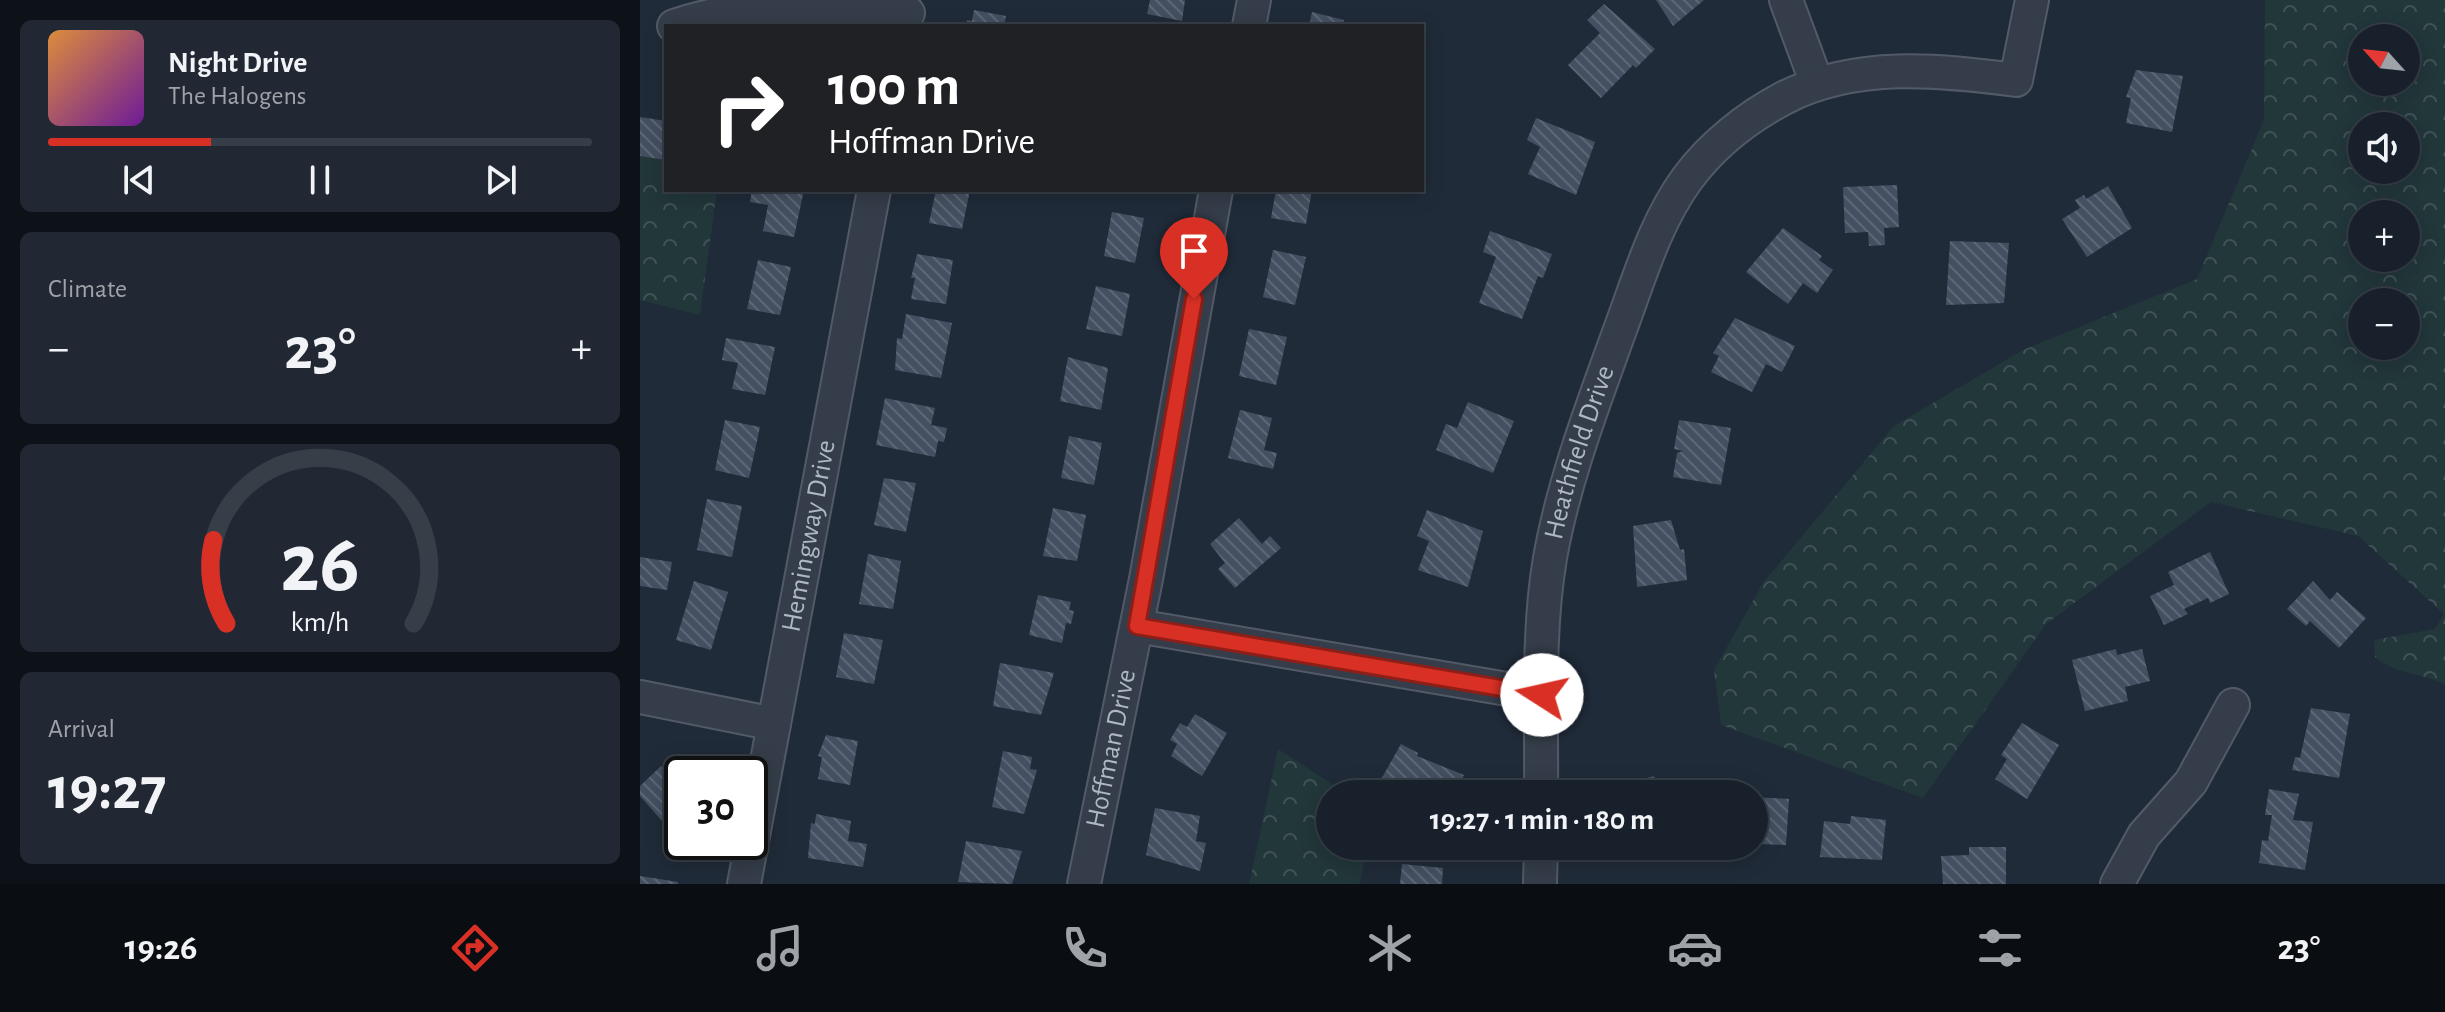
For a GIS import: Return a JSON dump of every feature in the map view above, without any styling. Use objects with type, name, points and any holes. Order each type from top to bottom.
[{"type":"street","points":[[1249,24],[1254,0]]},
{"type":"street","points":[[1786,0],[1817,84]]},
{"type":"street","name":"Heathfield Drive","points":[[1541,780],[1542,695],[1550,560],[1560,519],[1588,419],[1654,236],[1688,178],[1716,146],[1749,119],[1817,84],[1864,74],[1913,70],[2016,80],[2032,0]]},
{"type":"street","points":[[681,24],[727,6],[772,1],[908,13]]},
{"type":"street","name":"Hemingway Drive","points":[[744,884],[874,192]]},
{"type":"street","name":"Hoffman Drive","points":[[1084,884],[1137,626],[1216,192]]},
{"type":"street","points":[[1137,626],[1542,695]]},
{"type":"street","points":[[640,697],[774,724]]},
{"type":"street","points":[[2117,884],[2144,835],[2191,782],[2233,705]]},
{"type":"street","points":[[1540,884],[1541,860]]},
{"type":"green space","points":[[2265,0],[2445,0],[2445,685],[2401,671],[2375,657],[2374,640],[2435,629],[2444,614],[2358,536],[2211,502],[2046,624],[1923,798],[1721,725],[1714,670],[1763,583],[1894,426],[2023,350],[2197,279],[2264,120]]},
{"type":"green space","points":[[640,132],[664,136],[664,192],[717,192],[700,315],[640,300]]},
{"type":"green space","points":[[1278,749],[1326,780],[1316,780],[1316,860],[1364,860],[1360,884],[1249,884]]},
{"type":"building","points":[[1150,0],[1185,0],[1182,21],[1147,14]]},
{"type":"building","points":[[1656,0],[1704,0],[1673,26]]},
{"type":"building","points":[[1604,4],[1655,49],[1636,68],[1633,65],[1601,98],[1568,65],[1600,33],[1587,20]]},
{"type":"building","points":[[974,10],[1006,16],[1004,24],[966,24],[967,20],[972,21]]},
{"type":"building","points":[[1312,12],[1344,20],[1343,24],[1309,24]]},
{"type":"building","points":[[2136,70],[2183,76],[2172,132],[2126,123],[2131,98],[2126,97]]},
{"type":"building","points":[[640,117],[664,121],[664,160],[640,156]]},
{"type":"building","points":[[1536,118],[1595,142],[1576,195],[1528,174],[1540,147],[1527,140]]},
{"type":"building","points":[[1897,185],[1899,227],[1884,228],[1885,245],[1869,246],[1868,232],[1845,233],[1843,187]]},
{"type":"building","points":[[2108,186],[2132,228],[2087,257],[2062,219],[2080,208],[2075,200],[2084,195],[2086,199]]},
{"type":"building","points":[[752,192],[804,192],[794,237],[763,231],[768,205],[750,202]]},
{"type":"building","points":[[936,192],[970,192],[962,229],[929,223]]},
{"type":"building","points":[[1276,192],[1312,192],[1306,224],[1271,218]]},
{"type":"building","points":[[1112,212],[1144,218],[1135,263],[1104,256]]},
{"type":"building","points":[[1783,228],[1822,256],[1819,260],[1833,270],[1817,293],[1803,283],[1788,304],[1746,272]]},
{"type":"building","points":[[1490,231],[1552,254],[1543,278],[1538,276],[1522,319],[1479,303],[1496,257],[1483,252]]},
{"type":"building","points":[[1950,241],[2009,243],[2004,303],[1946,305]]},
{"type":"building","points":[[1273,250],[1306,257],[1295,305],[1263,297]]},
{"type":"building","points":[[917,254],[953,260],[946,304],[911,299],[915,278],[911,278]]},
{"type":"building","points":[[758,260],[791,267],[780,315],[747,309]]},
{"type":"building","points":[[1096,286],[1130,294],[1122,336],[1086,329]]},
{"type":"building","points":[[906,314],[952,323],[941,378],[895,370],[897,338],[902,339]]},
{"type":"building","points":[[1735,318],[1795,346],[1782,372],[1766,364],[1752,392],[1711,372],[1719,356],[1713,353]]},
{"type":"building","points":[[1249,329],[1287,337],[1276,385],[1239,376]]},
{"type":"building","points":[[726,338],[775,347],[765,395],[732,389],[738,363],[722,360]]},
{"type":"building","points":[[1068,357],[1108,368],[1101,410],[1060,401]]},
{"type":"building","points":[[885,398],[935,408],[931,425],[947,428],[944,442],[938,441],[935,457],[876,445]]},
{"type":"building","points":[[1468,402],[1514,421],[1493,473],[1436,450],[1446,424],[1457,428]]},
{"type":"building","points":[[1240,410],[1272,418],[1264,450],[1277,453],[1273,469],[1228,458]]},
{"type":"building","points":[[725,420],[760,427],[749,478],[715,470]]},
{"type":"building","points":[[1679,420],[1731,428],[1721,485],[1673,477],[1677,453],[1683,451],[1674,449]]},
{"type":"building","points":[[1069,436],[1102,443],[1094,485],[1061,478]]},
{"type":"building","points":[[884,478],[916,483],[906,532],[874,525]]},
{"type":"building","points":[[707,499],[742,506],[732,557],[697,550]]},
{"type":"building","points":[[1053,508],[1086,515],[1077,561],[1043,556]]},
{"type":"building","points":[[1427,510],[1483,531],[1468,587],[1418,570],[1429,541],[1417,536]]},
{"type":"building","points":[[1239,518],[1262,544],[1270,536],[1281,548],[1235,588],[1218,569],[1225,563],[1210,544]]},
{"type":"building","points":[[1671,520],[1680,550],[1684,549],[1687,580],[1637,587],[1633,526]]},
{"type":"building","points":[[2210,552],[2229,594],[2210,603],[2208,598],[2184,609],[2188,614],[2164,625],[2150,596],[2174,585],[2168,572]]},
{"type":"building","points":[[868,554],[901,561],[893,609],[859,604]]},
{"type":"building","points":[[640,557],[672,562],[667,590],[640,586]]},
{"type":"building","points":[[694,581],[728,592],[711,650],[676,640]]},
{"type":"building","points":[[2313,581],[2330,600],[2337,592],[2366,618],[2339,648],[2310,621],[2306,626],[2287,609]]},
{"type":"building","points":[[1038,595],[1071,602],[1069,610],[1074,611],[1071,624],[1066,623],[1062,643],[1029,635]]},
{"type":"building","points":[[844,633],[883,640],[874,684],[836,677]]},
{"type":"building","points":[[2116,649],[2117,655],[2142,649],[2150,681],[2125,687],[2128,701],[2085,711],[2072,660]]},
{"type":"building","points":[[1000,663],[1054,673],[1041,715],[993,706]]},
{"type":"building","points":[[2311,708],[2350,714],[2339,778],[2292,770],[2295,757],[2300,758]]},
{"type":"building","points":[[1195,714],[1227,733],[1202,776],[1171,756],[1177,744],[1170,740],[1180,723],[1187,727]]},
{"type":"building","points":[[2022,723],[2059,745],[2027,799],[1995,779],[2007,759],[2001,755]]},
{"type":"building","points":[[826,735],[858,741],[850,785],[818,779],[822,757],[818,756]]},
{"type":"building","points":[[1401,744],[1418,753],[1417,756],[1464,775],[1462,780],[1381,780]]},
{"type":"building","points":[[1003,751],[1032,757],[1030,769],[1037,770],[1024,814],[992,807]]},
{"type":"building","points":[[661,766],[664,770],[663,822],[640,796],[640,786]]},
{"type":"building","points":[[2269,789],[2299,794],[2293,820],[2313,822],[2305,870],[2259,863],[2262,840],[2268,841],[2272,815],[2265,815]]},
{"type":"building","points":[[1768,798],[1789,799],[1786,845],[1768,844]]},
{"type":"building","points":[[1155,808],[1200,816],[1196,841],[1206,843],[1200,871],[1146,855]]},
{"type":"building","points":[[816,814],[851,821],[848,841],[867,844],[863,867],[808,858],[811,823],[815,824]]},
{"type":"building","points":[[1851,816],[1886,820],[1882,860],[1820,857],[1824,821],[1850,824]]},
{"type":"building","points":[[966,841],[1022,851],[1012,884],[958,882]]},
{"type":"building","points":[[1969,847],[2006,847],[2006,884],[1943,884],[1941,856],[1969,855]]},
{"type":"building","points":[[1402,864],[1443,868],[1442,884],[1400,884]]},
{"type":"building","points":[[640,876],[678,882],[678,884],[640,884]]},
{"type":"route","points":[[1194,299],[1137,626],[1542,695]]}]
